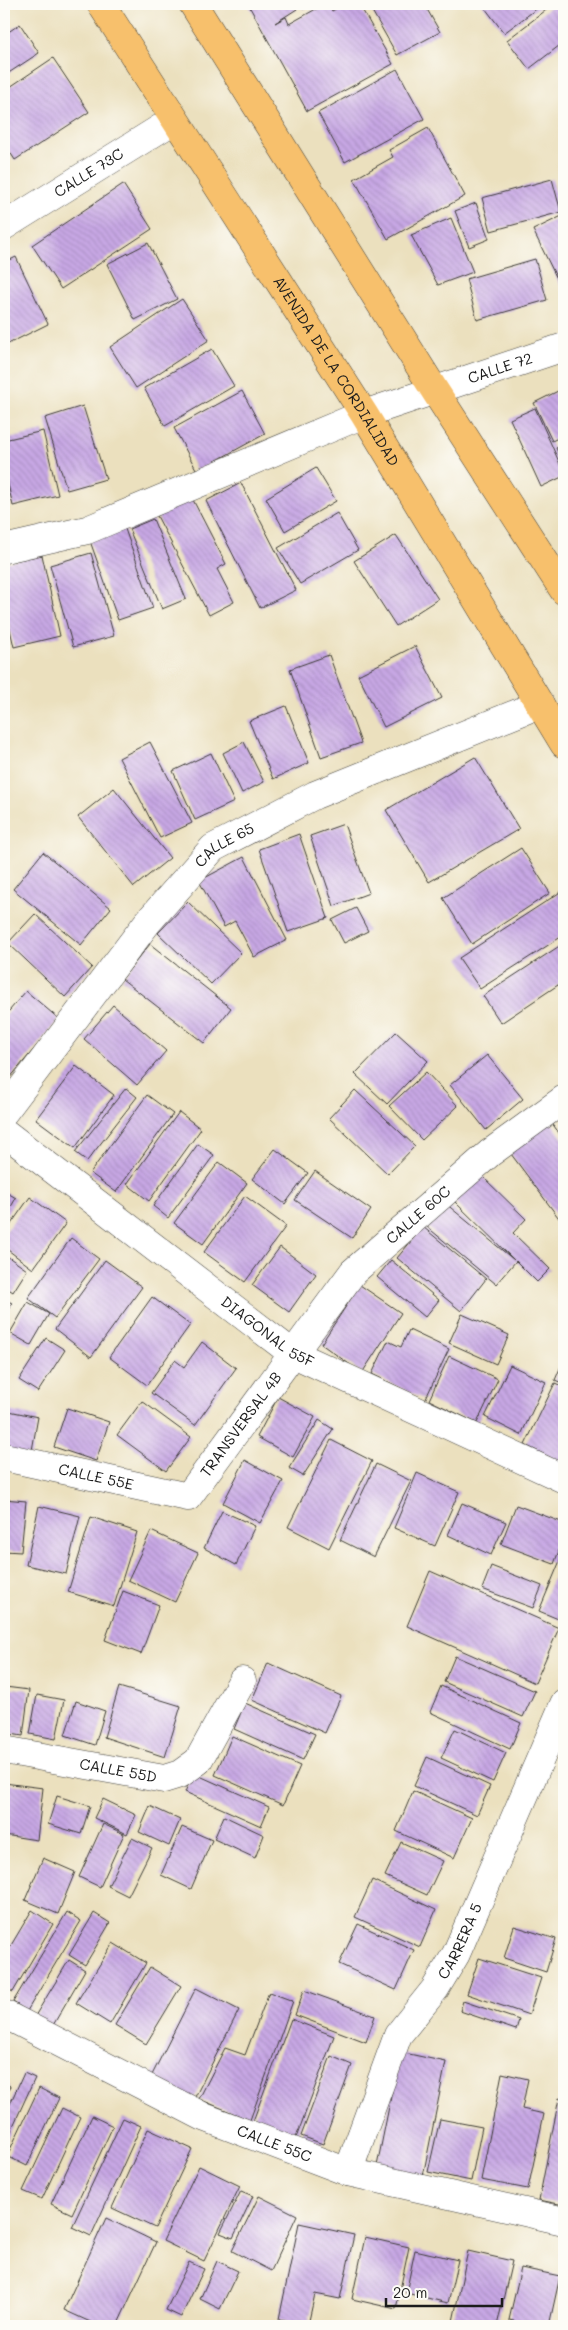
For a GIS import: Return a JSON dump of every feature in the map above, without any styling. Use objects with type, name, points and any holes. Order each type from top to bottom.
[{"type":"main road","name":"AVENIDA DE LA CORDIALIDAD","points":[[101,4],[364,414],[564,744]]},
{"type":"main road","points":[[193,4],[435,391],[564,591]]},
{"type":"street","name":"CALLE 73C","points":[[4,226],[174,120]]},
{"type":"street","name":"CALLE 72","points":[[4,549],[87,530],[364,414],[564,347]]},
{"type":"street","name":"CALLE 65","points":[[4,1112],[147,924],[213,848],[315,795],[540,704]]},
{"type":"street","name":"CALLE 60C","points":[[292,1353],[354,1272],[490,1153],[564,1099]]},
{"type":"street","name":"DIAGONAL 55F","points":[[4,1132],[292,1353],[564,1479]]},
{"type":"street","name":"TRANSVERSAL 4B","points":[[188,1497],[292,1353]]},
{"type":"street","name":"CALLE 55E","points":[[4,1458],[188,1497]]},
{"type":"street","name":"CALLE 55D","points":[[4,1750],[164,1780],[180,1774],[198,1761],[242,1681]]},
{"type":"street","name":"CARRERA 5","points":[[348,2172],[398,2035],[435,1989],[456,1954],[564,1704]]},
{"type":"street","name":"CALLE 55C","points":[[4,2014],[204,2117],[348,2172],[564,2221]]},
{"type":"building","points":[[248,4],[294,4],[297,9],[275,23],[286,17],[289,24],[325,4],[328,4],[332,11],[344,4],[359,4],[393,64],[307,111]]},
{"type":"building","points":[[300,4],[312,4],[303,9]]},
{"type":"building","points":[[368,4],[424,4],[440,32],[397,55]]},
{"type":"building","points":[[482,4],[543,4],[504,33]]},
{"type":"building","points":[[554,4],[564,4],[564,42],[529,69],[507,40]]},
{"type":"building","points":[[20,24],[39,53],[4,76],[4,35]]},
{"type":"building","points":[[53,58],[89,112],[15,160],[4,143],[4,91]]},
{"type":"building","points":[[397,69],[424,119],[345,162],[318,113]]},
{"type":"building","points":[[428,128],[465,196],[388,239],[354,179],[393,157],[389,150]]},
{"type":"building","points":[[552,179],[561,212],[491,231],[482,198]]},
{"type":"building","points":[[123,184],[152,229],[61,289],[32,245]]},
{"type":"building","points":[[476,203],[489,239],[469,247],[455,211]]},
{"type":"building","points":[[564,215],[564,293],[533,230]]},
{"type":"building","points":[[451,218],[473,272],[438,285],[411,235]]},
{"type":"building","points":[[148,243],[177,299],[135,320],[107,264]]},
{"type":"building","points":[[16,257],[48,324],[6,345],[4,341],[4,263]]},
{"type":"building","points":[[535,259],[547,300],[477,320],[466,279]]},
{"type":"building","points":[[182,299],[209,340],[136,388],[110,347]]},
{"type":"building","points":[[212,349],[234,386],[165,426],[144,388]]},
{"type":"building","points":[[564,388],[564,435],[552,441],[534,403]]},
{"type":"building","points":[[242,391],[265,434],[197,471],[174,428]]},
{"type":"building","points":[[83,406],[106,479],[67,490],[45,418]]},
{"type":"building","points":[[535,408],[564,473],[564,476],[541,487],[510,419]]},
{"type":"building","points":[[43,431],[58,495],[13,506],[4,467],[4,440]]},
{"type":"building","points":[[564,444],[564,466],[556,448]]},
{"type":"building","points":[[316,468],[336,501],[285,531],[266,498]]},
{"type":"building","points":[[241,483],[296,590],[260,608],[206,501]]},
{"type":"building","points":[[4,490],[8,506],[4,507]]},
{"type":"building","points":[[192,498],[226,564],[217,569],[234,602],[209,615],[157,516]]},
{"type":"building","points":[[337,513],[358,550],[300,584],[278,548]]},
{"type":"building","points":[[153,519],[186,599],[162,609],[129,529]]},
{"type":"building","points":[[125,529],[153,608],[118,620],[90,541]]},
{"type":"building","points":[[396,535],[438,599],[396,626],[354,561]]},
{"type":"building","points":[[91,553],[114,636],[73,647],[50,565]]},
{"type":"building","points":[[42,555],[60,636],[14,647],[4,603],[4,563]]},
{"type":"building","points":[[4,631],[8,645],[4,646]]},
{"type":"building","points":[[415,646],[442,698],[384,727],[358,675]]},
{"type":"building","points":[[329,655],[361,743],[321,757],[290,669]]},
{"type":"building","points":[[286,706],[309,763],[273,779],[249,721]]},
{"type":"building","points":[[150,742],[192,823],[160,838],[119,758]]},
{"type":"building","points":[[244,742],[264,782],[242,793],[223,753]]},
{"type":"building","points":[[211,753],[234,802],[195,820],[173,771]]},
{"type":"building","points":[[475,757],[519,829],[429,882],[386,810]]},
{"type":"building","points":[[114,788],[170,858],[134,887],[78,817]]},
{"type":"building","points":[[344,824],[369,893],[334,906],[310,836]]},
{"type":"building","points":[[299,834],[328,918],[288,932],[259,849]]},
{"type":"building","points":[[521,848],[550,893],[472,944],[443,898]]},
{"type":"building","points":[[43,852],[111,908],[81,945],[13,889]]},
{"type":"building","points":[[244,857],[287,940],[254,957],[235,921],[224,927],[199,881]]},
{"type":"building","points":[[562,891],[564,894],[564,935],[480,989],[459,958]]},
{"type":"building","points":[[188,902],[241,953],[211,984],[158,933]]},
{"type":"building","points":[[356,908],[368,931],[344,943],[332,920]]},
{"type":"building","points":[[35,914],[92,967],[65,997],[8,943]]},
{"type":"building","points":[[564,943],[564,981],[501,1023],[483,996]]},
{"type":"building","points":[[150,944],[231,1008],[204,1043],[122,979]]},
{"type":"building","points":[[26,991],[59,1019],[4,1085],[4,1017]]},
{"type":"building","points":[[113,1005],[166,1051],[137,1085],[84,1039]]},
{"type":"building","points":[[396,1032],[428,1061],[387,1104],[355,1074]]},
{"type":"building","points":[[487,1055],[523,1099],[486,1130],[450,1085]]},
{"type":"building","points":[[76,1066],[114,1095],[75,1148],[36,1119]]},
{"type":"building","points":[[426,1072],[458,1106],[422,1140],[389,1106]]},
{"type":"building","points":[[126,1088],[137,1097],[87,1161],[75,1152]]},
{"type":"building","points":[[355,1090],[415,1146],[388,1174],[329,1118]]},
{"type":"building","points":[[147,1095],[173,1114],[116,1192],[90,1173]]},
{"type":"building","points":[[179,1112],[201,1129],[149,1201],[127,1184]]},
{"type":"building","points":[[549,1119],[564,1140],[564,1225],[508,1150]]},
{"type":"building","points":[[198,1144],[214,1155],[168,1218],[153,1206]]},
{"type":"building","points":[[275,1149],[308,1173],[285,1204],[252,1179]]},
{"type":"building","points":[[219,1162],[247,1183],[203,1244],[174,1223]]},
{"type":"building","points":[[315,1171],[371,1210],[352,1238],[295,1200]]},
{"type":"building","points":[[480,1174],[526,1219],[513,1233],[550,1269],[537,1282],[516,1261],[496,1284],[426,1226],[445,1203],[514,1260],[454,1201]]},
{"type":"building","points":[[4,1191],[16,1198],[4,1219]]},
{"type":"building","points":[[245,1196],[286,1226],[245,1282],[204,1252]]},
{"type":"building","points":[[30,1197],[66,1223],[33,1269],[4,1247],[4,1234]]},
{"type":"building","points":[[423,1227],[486,1279],[461,1311],[397,1258]]},
{"type":"building","points":[[71,1238],[99,1259],[55,1318],[28,1298]]},
{"type":"building","points":[[280,1247],[316,1274],[289,1312],[252,1285]]},
{"type":"building","points":[[4,1254],[27,1270],[13,1292],[4,1286]]},
{"type":"building","points":[[105,1260],[142,1287],[91,1357],[55,1329]]},
{"type":"building","points":[[391,1260],[439,1300],[425,1317],[377,1277]]},
{"type":"building","points":[[360,1285],[401,1313],[362,1373],[321,1344]]},
{"type":"building","points":[[152,1297],[190,1325],[147,1385],[109,1357]]},
{"type":"building","points":[[4,1299],[12,1303],[4,1317]]},
{"type":"building","points":[[28,1302],[49,1314],[31,1345],[10,1333]]},
{"type":"building","points":[[462,1314],[509,1335],[496,1364],[449,1343]]},
{"type":"building","points":[[409,1330],[449,1349],[425,1400],[372,1374],[388,1341],[401,1347]]},
{"type":"building","points":[[46,1338],[65,1350],[38,1392],[19,1380]]},
{"type":"building","points":[[202,1342],[236,1368],[195,1425],[151,1393],[175,1360],[184,1367]]},
{"type":"building","points":[[449,1356],[498,1379],[477,1423],[429,1400]]},
{"type":"building","points":[[564,1359],[564,1384],[555,1380]]},
{"type":"building","points":[[510,1365],[546,1382],[521,1435],[485,1417]]},
{"type":"building","points":[[555,1383],[564,1387],[564,1464],[525,1445]]},
{"type":"building","points":[[278,1397],[315,1417],[293,1457],[257,1437]]},
{"type":"building","points":[[142,1401],[191,1437],[166,1471],[117,1435]]},
{"type":"building","points":[[67,1408],[109,1422],[96,1461],[54,1447]]},
{"type":"building","points":[[4,1410],[38,1417],[31,1456],[4,1451]]},
{"type":"building","points":[[319,1420],[333,1429],[303,1476],[289,1468]]},
{"type":"building","points":[[331,1440],[372,1461],[329,1548],[288,1527]]},
{"type":"building","points":[[245,1460],[283,1481],[260,1523],[223,1503]]},
{"type":"building","points":[[376,1464],[411,1481],[374,1557],[340,1540]]},
{"type":"building","points":[[417,1473],[459,1492],[435,1546],[394,1528]]},
{"type":"building","points":[[4,1499],[26,1501],[21,1552],[4,1551]]},
{"type":"building","points":[[462,1503],[506,1522],[491,1555],[448,1535]]},
{"type":"building","points":[[516,1505],[564,1523],[564,1537],[554,1564],[501,1544]]},
{"type":"building","points":[[39,1506],[80,1516],[66,1574],[26,1565]]},
{"type":"building","points":[[222,1511],[255,1526],[236,1565],[204,1548]]},
{"type":"building","points":[[91,1517],[137,1532],[114,1606],[68,1592]]},
{"type":"building","points":[[151,1531],[198,1553],[175,1602],[128,1580]]},
{"type":"building","points":[[564,1551],[564,1617],[563,1621],[539,1611]]},
{"type":"building","points":[[491,1566],[542,1586],[533,1608],[482,1589]]},
{"type":"building","points":[[430,1571],[559,1628],[535,1683],[407,1626]]},
{"type":"building","points":[[123,1591],[159,1605],[141,1654],[105,1640]]},
{"type":"building","points":[[455,1656],[535,1691],[523,1717],[444,1682]]},
{"type":"building","points":[[268,1663],[341,1696],[325,1733],[252,1700]]},
{"type":"building","points":[[441,1686],[521,1723],[510,1749],[430,1712]]},
{"type":"building","points":[[5,1687],[29,1690],[23,1736],[4,1733]]},
{"type":"building","points":[[119,1687],[181,1706],[165,1757],[104,1737]]},
{"type":"building","points":[[37,1695],[64,1700],[56,1739],[30,1734]]},
{"type":"building","points":[[76,1701],[105,1711],[95,1745],[65,1735]]},
{"type":"building","points":[[245,1703],[315,1734],[303,1760],[234,1729]]},
{"type":"building","points":[[455,1729],[506,1753],[493,1782],[441,1758]]},
{"type":"building","points":[[232,1736],[300,1766],[283,1805],[215,1775]]},
{"type":"building","points":[[427,1757],[490,1786],[477,1815],[414,1786]]},
{"type":"building","points":[[193,1773],[269,1807],[261,1826],[185,1792]]},
{"type":"building","points":[[4,1783],[43,1788],[37,1840],[4,1835]]},
{"type":"building","points":[[413,1791],[472,1818],[454,1858],[396,1831]]},
{"type":"building","points":[[57,1796],[90,1806],[81,1834],[48,1824]]},
{"type":"building","points":[[103,1799],[136,1815],[127,1834],[94,1818]]},
{"type":"building","points":[[150,1806],[180,1820],[169,1846],[139,1832]]},
{"type":"building","points":[[224,1816],[264,1835],[255,1858],[214,1839]]},
{"type":"building","points":[[103,1824],[124,1834],[100,1887],[79,1877]]},
{"type":"building","points":[[182,1827],[212,1840],[191,1889],[161,1875]]},
{"type":"building","points":[[132,1838],[152,1848],[128,1896],[108,1886]]},
{"type":"building","points":[[401,1842],[443,1861],[427,1895],[385,1876]]},
{"type":"building","points":[[43,1858],[75,1872],[58,1914],[25,1900]]},
{"type":"building","points":[[372,1880],[436,1910],[420,1947],[355,1917]]},
{"type":"building","points":[[32,1910],[53,1924],[13,1992],[4,1987],[4,1957]]},
{"type":"building","points":[[67,1912],[81,1921],[27,2011],[13,2002]]},
{"type":"building","points":[[94,1913],[110,1923],[85,1965],[69,1955]]},
{"type":"building","points":[[358,1924],[414,1950],[396,1990],[339,1964]]},
{"type":"building","points":[[514,1926],[556,1939],[546,1972],[504,1958]]},
{"type":"building","points":[[113,1943],[146,1963],[110,2024],[76,2003]]},
{"type":"building","points":[[479,1958],[541,1978],[529,2015],[467,1994]]},
{"type":"building","points":[[69,1960],[85,1970],[52,2027],[35,2016]]},
{"type":"building","points":[[150,1967],[181,1986],[146,2044],[115,2025]]},
{"type":"building","points":[[196,1988],[239,2010],[194,2099],[151,2077]]},
{"type":"building","points":[[304,1990],[375,2016],[366,2042],[295,2015]]},
{"type":"building","points":[[269,1992],[293,2001],[250,2120],[199,2099],[225,2048],[245,2055]]},
{"type":"building","points":[[463,2001],[519,2020],[516,2030],[460,2011]]},
{"type":"building","points":[[291,2019],[334,2036],[296,2138],[253,2121]]},
{"type":"building","points":[[400,2052],[446,2062],[422,2181],[376,2171]]},
{"type":"building","points":[[331,2056],[352,2065],[323,2144],[301,2136]]},
{"type":"building","points":[[24,2073],[35,2078],[4,2146],[4,2117]]},
{"type":"building","points":[[502,2073],[528,2079],[522,2109],[544,2114],[528,2189],[481,2180]]},
{"type":"building","points":[[4,2083],[10,2086],[4,2101]]},
{"type":"building","points":[[39,2088],[59,2098],[27,2166],[7,2156]]},
{"type":"building","points":[[559,2098],[564,2100],[564,2205],[539,2200]]},
{"type":"building","points":[[62,2108],[80,2117],[42,2199],[23,2191]]},
{"type":"building","points":[[92,2116],[113,2126],[72,2214],[51,2204]]},
{"type":"building","points":[[123,2118],[141,2126],[91,2236],[72,2227]]},
{"type":"building","points":[[440,2119],[482,2127],[471,2181],[428,2172]]},
{"type":"building","points":[[148,2129],[192,2149],[155,2228],[112,2208]]},
{"type":"building","points":[[199,2166],[240,2186],[204,2261],[163,2241]]},
{"type":"building","points":[[241,2191],[253,2196],[233,2238],[220,2233]]},
{"type":"building","points":[[259,2196],[297,2215],[271,2271],[232,2251]]},
{"type":"building","points":[[106,2218],[156,2242],[117,2326],[99,2326],[64,2310]]},
{"type":"building","points":[[299,2223],[354,2235],[340,2299],[315,2294],[308,2325],[279,2319]]},
{"type":"building","points":[[365,2237],[409,2247],[396,2309],[352,2299]]},
{"type":"building","points":[[415,2250],[458,2260],[448,2303],[406,2293]]},
{"type":"building","points":[[468,2251],[512,2261],[497,2326],[452,2326]]},
{"type":"building","points":[[217,2261],[238,2271],[220,2309],[200,2299]]},
{"type":"building","points":[[189,2262],[204,2269],[181,2317],[166,2310]]},
{"type":"building","points":[[521,2268],[560,2276],[549,2326],[536,2326],[509,2320]]}]
